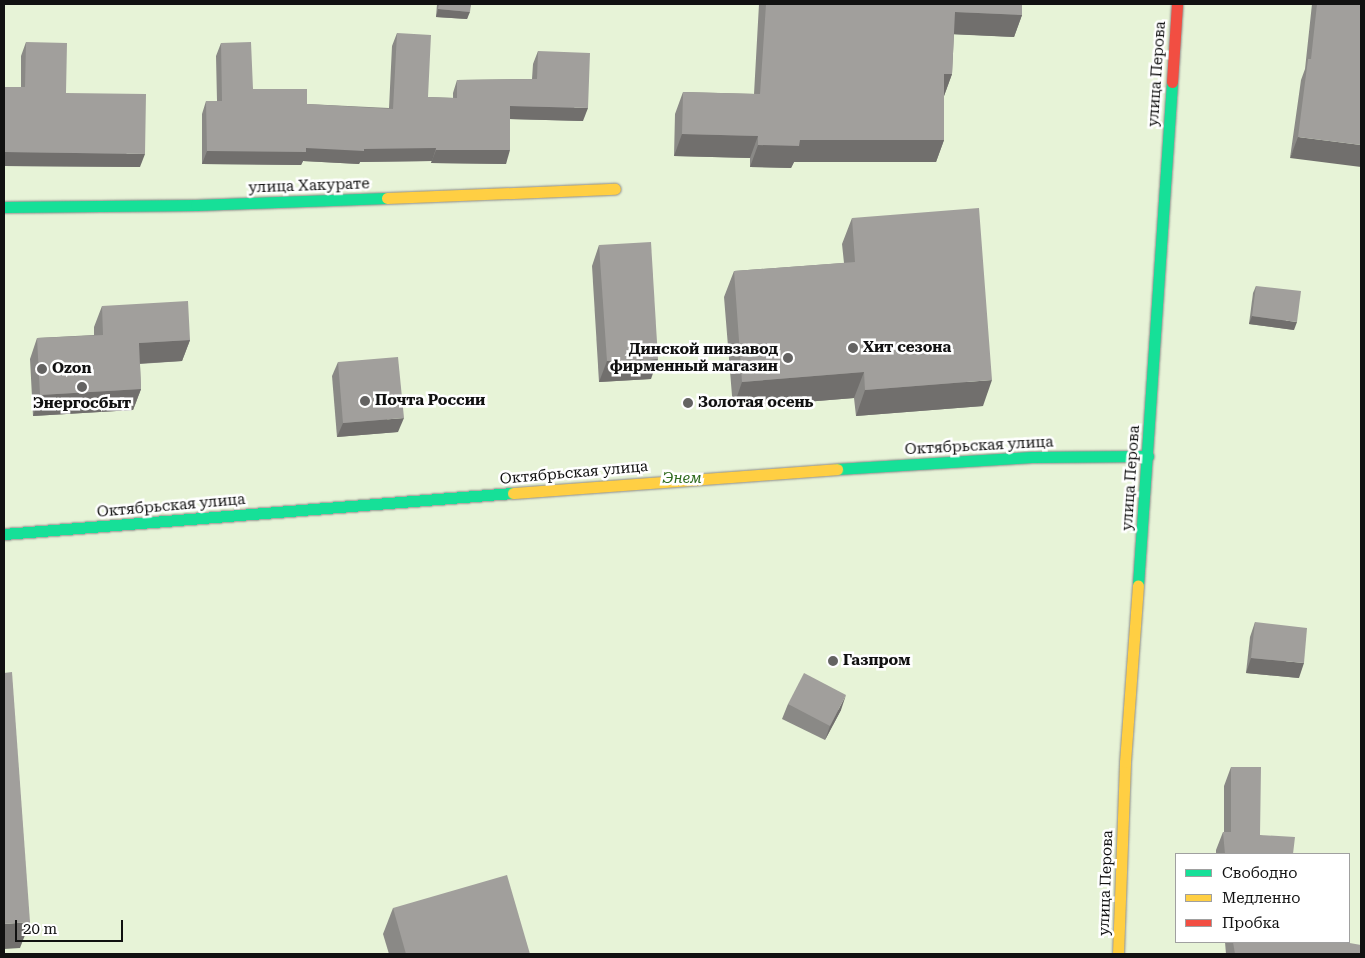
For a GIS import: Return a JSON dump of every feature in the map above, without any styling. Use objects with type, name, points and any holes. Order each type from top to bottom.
[{"type":"main road","name":"улица Перова","points":[[1118,954],[1125,762],[1148,456],[1177,4]]},
{"type":"main road","name":"улица Хакурате","points":[[4,207],[196,205],[615,189]]},
{"type":"main road","name":"Октябрьская улица","points":[[4,534],[617,485],[955,461],[1032,457],[1148,456]]},
{"type":"green space","name":"Энем","points":[[4,4],[1361,4],[1361,954],[4,954]]},
{"type":"building","points":[[439,4],[471,4],[470,12],[438,9]]},
{"type":"building","points":[[766,4],[1022,4],[1022,15],[955,12],[952,74],[944,74],[944,140],[800,140],[799,146],[758,145],[758,136],[682,134],[683,92],[760,94]]},
{"type":"building","points":[[1317,4],[1361,4],[1361,145],[1298,137],[1308,59],[1311,59]]},
{"type":"building","points":[[397,33],[431,35],[428,97],[457,98],[457,80],[537,79],[538,51],[590,53],[588,108],[510,106],[510,150],[436,150],[436,148],[364,149],[364,151],[306,148],[306,152],[207,151],[206,101],[222,101],[221,43],[251,42],[253,89],[307,89],[307,104],[393,109]]},
{"type":"building","points":[[26,42],[67,43],[66,93],[146,94],[145,154],[4,152],[4,87],[25,87]]},
{"type":"building","name":"Хит сезона","points":[[979,208],[992,380],[865,390],[864,372],[742,382],[734,271],[855,262],[852,218]]},
{"type":"building","points":[[651,242],[658,359],[607,361],[599,245]]},
{"type":"building","points":[[1256,286],[1301,291],[1297,322],[1252,316]]},
{"type":"building","name":"Энергосбыт","points":[[188,301],[190,340],[139,343],[141,389],[40,395],[37,338],[103,335],[102,306]]},
{"type":"building","points":[[398,357],[404,418],[343,423],[338,362]]},
{"type":"building","points":[[1255,622],[1307,628],[1304,663],[1251,658]]},
{"type":"building","points":[[12,672],[30,922],[4,924],[4,673]]},
{"type":"building","points":[[804,673],[846,695],[830,726],[788,704]]},
{"type":"building","points":[[1231,767],[1261,767],[1260,835],[1295,837],[1293,853],[1225,853],[1223,832],[1231,832]]},
{"type":"building","points":[[507,875],[530,954],[406,954],[393,908]]},
{"type":"building","points":[[1233,943],[1350,943],[1361,945],[1361,954],[1235,954]]},
{"type":"traffic: fast","points":[[1138,585],[1172,82]]},
{"type":"traffic: fast","points":[[4,207],[196,205],[387,198]]},
{"type":"traffic: fast","points":[[837,469],[1032,457],[1148,456]]},
{"type":"traffic: fast","points":[[4,534],[513,493]]},
{"type":"traffic: slow","points":[[387,198],[615,189]]},
{"type":"traffic: slow","points":[[513,493],[837,469]]},
{"type":"traffic: slow","points":[[1118,954],[1125,762],[1138,585]]},
{"type":"traffic: jam","points":[[1172,82],[1177,4]]},
{"type":"place","name":"Хит сезона","points":[[853,348]]},
{"type":"place","name":"Динской пивзавод фирменный магазин","points":[[788,358]]},
{"type":"place","name":"Ozon","points":[[42,369]]},
{"type":"place","name":"Энергосбыт","points":[[82,387]]},
{"type":"place","name":"Почта России","points":[[365,401]]},
{"type":"place","name":"Золотая осень","points":[[688,403]]},
{"type":"place","name":"Газпром","points":[[833,661]]}]
